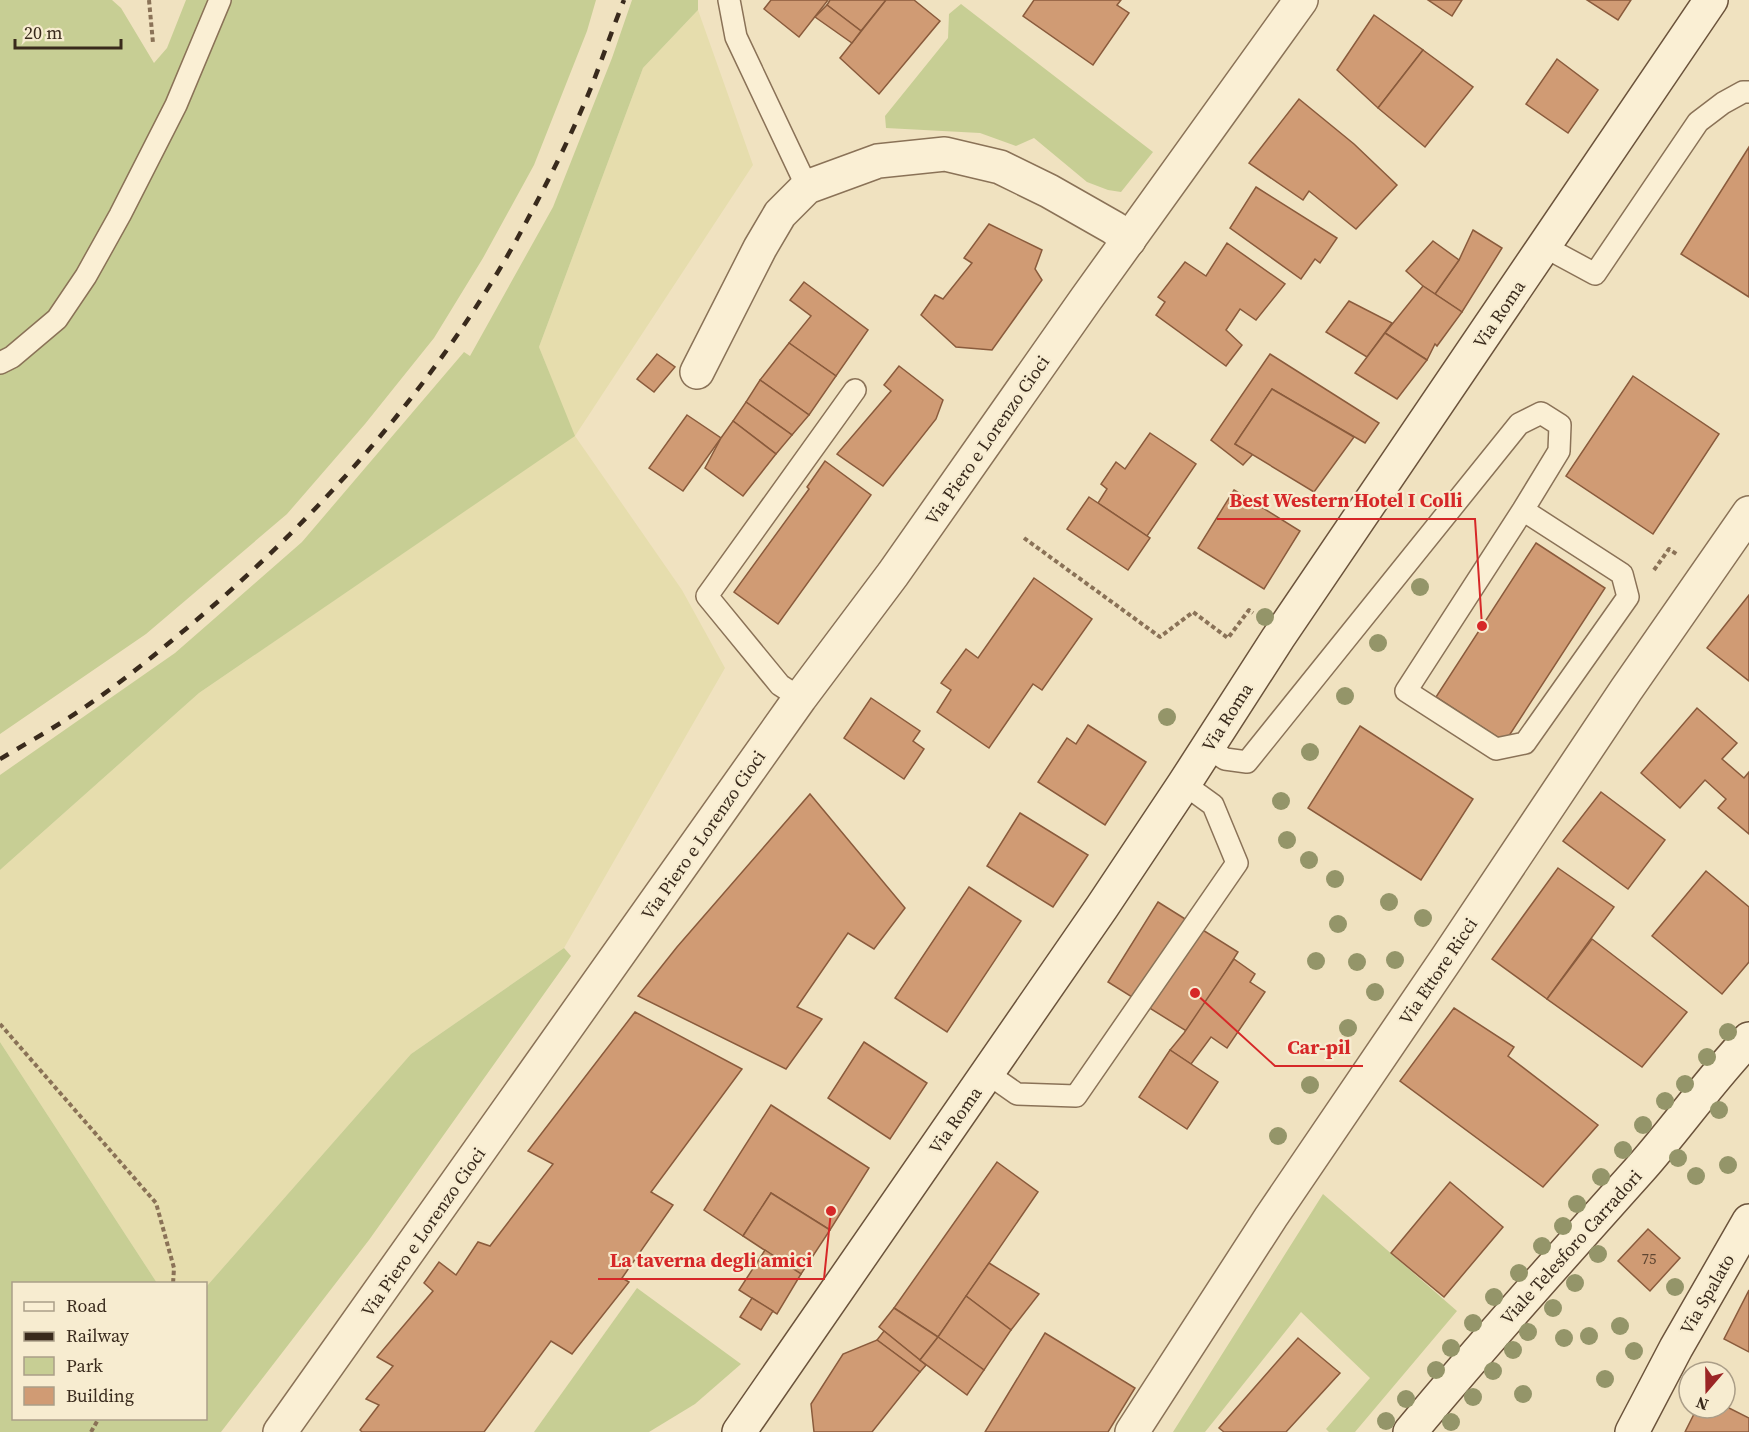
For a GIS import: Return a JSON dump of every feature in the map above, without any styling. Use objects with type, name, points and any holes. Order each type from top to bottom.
[{"type":"street","name":"Via Roma","points":[[740,1432],[1184,784],[1278,638],[1711,0]]},
{"type":"street","name":"Via Piero e Lorenzo Cioci","points":[[280,1432],[800,698],[893,574],[1295,9]]},
{"type":"street","points":[[697,372],[760,248],[780,214],[807,187],[878,161],[945,154],[1000,167],[1049,191],[1114,228],[1129,240]]},
{"type":"street","name":"Via Ettore Ricci","points":[[1132,1432],[1271,1216],[1626,690],[1749,513]]},
{"type":"street","name":"Viale Telesforo Carradori","points":[[1410,1432],[1463,1367],[1742,1050]]},
{"type":"street","name":"Via Spalato","points":[[1632,1432],[1676,1348],[1749,1221]]},
{"type":"lane","points":[[0,363],[12,357],[57,319],[86,276],[176,105],[220,0]]},
{"type":"lane","points":[[729,0],[736,38],[807,187]]},
{"type":"lane","points":[[1545,247],[1595,274],[1698,122],[1723,103],[1743,92],[1749,92]]},
{"type":"lane","points":[[800,698],[780,685],[707,596],[855,390]]},
{"type":"lane","points":[[1207,747],[1225,759],[1247,762],[1519,424],[1541,413],[1560,425],[1559,451],[1406,691],[1496,749],[1525,743],[1628,597],[1622,574],[1523,510]]},
{"type":"lane","points":[[987,1073],[1017,1094],[1076,1096],[1238,863],[1212,805],[1184,784]]},
{"type":"path","points":[[149,0],[153,43]]},
{"type":"path","points":[[1024,538],[1160,637],[1193,612],[1228,638],[1250,610],[1254,614]]},
{"type":"path","points":[[1654,570],[1669,549],[1679,554],[1674,562]]},
{"type":"path","points":[[0,1024],[156,1203],[174,1268],[173,1282]]},
{"type":"shaded area","points":[[698,10],[753,165],[575,436],[682,590],[725,668],[564,948],[411,1054],[207,1286],[207,1282],[156,1282],[0,1042],[0,870],[199,693],[574,436],[539,347],[643,68]]},
{"type":"green space","points":[[0,0],[112,0],[121,8],[154,63],[167,48],[186,0],[596,0],[587,31],[534,165],[483,258],[434,338],[365,424],[287,514],[146,634],[0,734]]},
{"type":"green space","points":[[632,0],[698,0],[698,10],[643,68],[539,347],[575,436],[199,693],[0,870],[0,775],[175,653],[302,542],[464,352],[470,356],[553,207],[612,58]]},
{"type":"green space","points":[[961,4],[1153,152],[1121,192],[1087,182],[1034,138],[1016,146],[980,133],[886,128],[885,116],[948,38],[949,14]]},
{"type":"green space","points":[[564,948],[571,956],[369,1240],[221,1432],[0,1432],[0,1042],[156,1282],[12,1282],[12,1420],[207,1420],[207,1286],[411,1054]]},
{"type":"green space","points":[[1323,1194],[1457,1311],[1355,1432],[1329,1432],[1326,1429],[1370,1378],[1301,1312],[1205,1432],[1173,1432]]},
{"type":"green space","points":[[637,1288],[741,1364],[695,1404],[649,1432],[534,1432]]},
{"type":"building","points":[[771,0],[828,0],[799,37],[764,9]]},
{"type":"building","points":[[830,0],[886,0],[861,31],[827,5]]},
{"type":"building","points":[[886,0],[914,0],[940,21],[879,94],[840,58]]},
{"type":"building","points":[[1034,0],[1121,0],[1117,5],[1129,13],[1093,65],[1023,16]]},
{"type":"building","points":[[1428,0],[1462,0],[1452,16]]},
{"type":"building","points":[[1587,0],[1631,0],[1618,20]]},
{"type":"building","points":[[827,5],[861,31],[852,43],[815,17]]},
{"type":"building","points":[[1374,15],[1423,50],[1378,108],[1337,70]]},
{"type":"building","points":[[1423,50],[1473,87],[1425,147],[1378,108]]},
{"type":"building","points":[[1557,59],[1598,90],[1568,133],[1526,104]]},
{"type":"building","points":[[1299,99],[1354,144],[1397,185],[1356,229],[1309,191],[1303,200],[1249,163]]},
{"type":"building","points":[[1749,147],[1749,297],[1681,254]]},
{"type":"building","points":[[1256,187],[1337,238],[1320,263],[1315,259],[1301,279],[1230,228]]},
{"type":"building","points":[[989,224],[1042,250],[1035,269],[1042,280],[992,350],[956,347],[921,315],[935,295],[943,299],[972,263],[964,258]]},
{"type":"building","points":[[1473,230],[1502,248],[1462,312],[1435,294],[1459,260]]},
{"type":"building","points":[[1433,241],[1459,260],[1435,294],[1406,271]]},
{"type":"building","points":[[1227,243],[1285,284],[1256,320],[1240,309],[1226,330],[1242,345],[1226,366],[1156,315],[1165,302],[1158,297],[1185,262],[1206,276]]},
{"type":"building","points":[[804,282],[868,330],[836,376],[789,343],[811,316],[790,300]]},
{"type":"building","points":[[1423,286],[1462,312],[1437,346],[1435,344],[1427,360],[1385,333]]},
{"type":"building","points":[[1349,301],[1392,323],[1367,357],[1326,332]]},
{"type":"building","points":[[1385,333],[1427,360],[1397,399],[1355,373]]},
{"type":"building","points":[[789,343],[836,376],[809,415],[760,380]]},
{"type":"building","points":[[657,354],[675,367],[654,392],[637,379]]},
{"type":"building","points":[[1270,354],[1379,423],[1365,443],[1272,389],[1235,444],[1253,454],[1243,465],[1211,440]]},
{"type":"building","points":[[899,366],[943,400],[936,419],[883,486],[837,454],[891,391],[884,385]]},
{"type":"building","points":[[1633,376],[1719,434],[1653,534],[1566,476]]},
{"type":"building","points":[[760,380],[809,415],[792,435],[746,402]]},
{"type":"building","points":[[1272,389],[1354,437],[1314,492],[1235,444]]},
{"type":"building","points":[[746,402],[792,435],[776,454],[733,421]]},
{"type":"building","points":[[687,415],[721,438],[683,491],[649,468]]},
{"type":"building","points":[[733,421],[776,454],[743,496],[705,468]]},
{"type":"building","points":[[1150,433],[1196,464],[1147,536],[1098,503],[1107,489],[1101,484],[1116,462],[1125,469]]},
{"type":"building","points":[[825,461],[871,495],[778,624],[734,592],[809,489],[807,487]]},
{"type":"building","points":[[1234,490],[1300,531],[1264,589],[1198,548]]},
{"type":"building","points":[[1089,497],[1150,538],[1128,570],[1067,529]]},
{"type":"building","points":[[1536,543],[1605,588],[1505,742],[1436,697]]},
{"type":"building","points":[[1034,578],[1092,619],[1042,690],[1033,684],[989,748],[937,712],[951,690],[941,683],[966,649],[978,658]]},
{"type":"building","points":[[1749,595],[1749,681],[1707,648]]},
{"type":"building","points":[[871,698],[920,731],[913,741],[924,749],[904,779],[844,738]]},
{"type":"building","points":[[1697,708],[1737,743],[1722,759],[1744,778],[1749,772],[1749,834],[1718,808],[1726,799],[1705,780],[1680,808],[1641,773]]},
{"type":"building","points":[[1088,725],[1146,762],[1105,825],[1038,782],[1067,738],[1076,744]]},
{"type":"building","points":[[1360,726],[1473,799],[1421,880],[1308,808]]},
{"type":"building","points":[[1601,792],[1665,840],[1628,889],[1563,841]]},
{"type":"building","points":[[810,794],[905,908],[874,949],[848,933],[797,1007],[822,1019],[786,1069],[638,996],[677,947]]},
{"type":"building","points":[[1020,813],[1088,855],[1053,907],[987,866]]},
{"type":"building","points":[[1558,868],[1614,907],[1547,999],[1492,959]]},
{"type":"building","points":[[1706,871],[1749,907],[1749,962],[1722,994],[1652,936]]},
{"type":"building","points":[[969,887],[1021,921],[947,1032],[895,998]]},
{"type":"building","points":[[1158,902],[1238,952],[1188,1032],[1108,982]]},
{"type":"building","points":[[1592,939],[1687,1012],[1642,1067],[1547,999]]},
{"type":"building","points":[[1234,959],[1255,974],[1250,982],[1265,992],[1227,1048],[1211,1037],[1191,1064],[1170,1050]]},
{"type":"building","points":[[1454,1008],[1514,1047],[1508,1056],[1598,1125],[1543,1187],[1400,1081]]},
{"type":"building","points":[[635,1012],[742,1069],[651,1192],[673,1205],[622,1278],[629,1282],[572,1354],[551,1341],[484,1432],[362,1432],[360,1430],[379,1405],[366,1399],[393,1366],[377,1357],[433,1291],[424,1283],[439,1262],[456,1275],[478,1242],[490,1246],[553,1164],[528,1151]]},
{"type":"building","points":[[864,1042],[927,1083],[890,1139],[828,1098]]},
{"type":"building","points":[[1170,1050],[1218,1082],[1187,1129],[1139,1097]]},
{"type":"building","points":[[771,1105],[869,1168],[830,1230],[771,1193],[743,1236],[704,1210]]},
{"type":"building","points":[[997,1162],[1038,1192],[938,1337],[894,1308]]},
{"type":"building","points":[[1450,1182],[1503,1227],[1444,1297],[1391,1253]]},
{"type":"building","points":[[771,1193],[830,1230],[801,1274],[743,1236]]},
{"type":"building","points":[[1648,1229],[1680,1258],[1650,1291],[1618,1261]]},
{"type":"building","points":[[765,1250],[801,1274],[777,1314],[739,1290]]},
{"type":"building","points":[[989,1263],[1039,1294],[1011,1330],[966,1296]]},
{"type":"building","points":[[1749,1290],[1749,1352],[1724,1339]]},
{"type":"building","points":[[966,1296],[1011,1330],[984,1370],[938,1337]]},
{"type":"building","points":[[752,1298],[773,1311],[761,1330],[740,1317]]},
{"type":"building","points":[[894,1308],[938,1337],[920,1360],[879,1327]]},
{"type":"building","points":[[884,1331],[926,1365],[920,1372],[877,1340]]},
{"type":"building","points":[[1045,1333],[1135,1388],[1108,1432],[985,1432]]},
{"type":"building","points":[[938,1337],[984,1370],[967,1395],[920,1360]]},
{"type":"building","points":[[1298,1338],[1340,1373],[1286,1432],[1224,1432],[1219,1428]]},
{"type":"building","points":[[877,1340],[920,1372],[872,1432],[814,1432],[811,1404],[843,1354]]},
{"type":"building","points":[[1737,1412],[1749,1418],[1749,1432],[1685,1432],[1691,1420],[1737,1420]]},
{"type":"railway","points":[[0,759],[96,699],[139,668],[193,623],[286,538],[372,446],[450,346],[517,239],[582,109],[624,0]]},
{"type":"place","name":"Best Western Hotel I Colli","points":[[1482,626]]},
{"type":"place","name":"Car-pil","points":[[1195,993]]},
{"type":"place","name":"La taverna degli amici","points":[[831,1211]]}]
